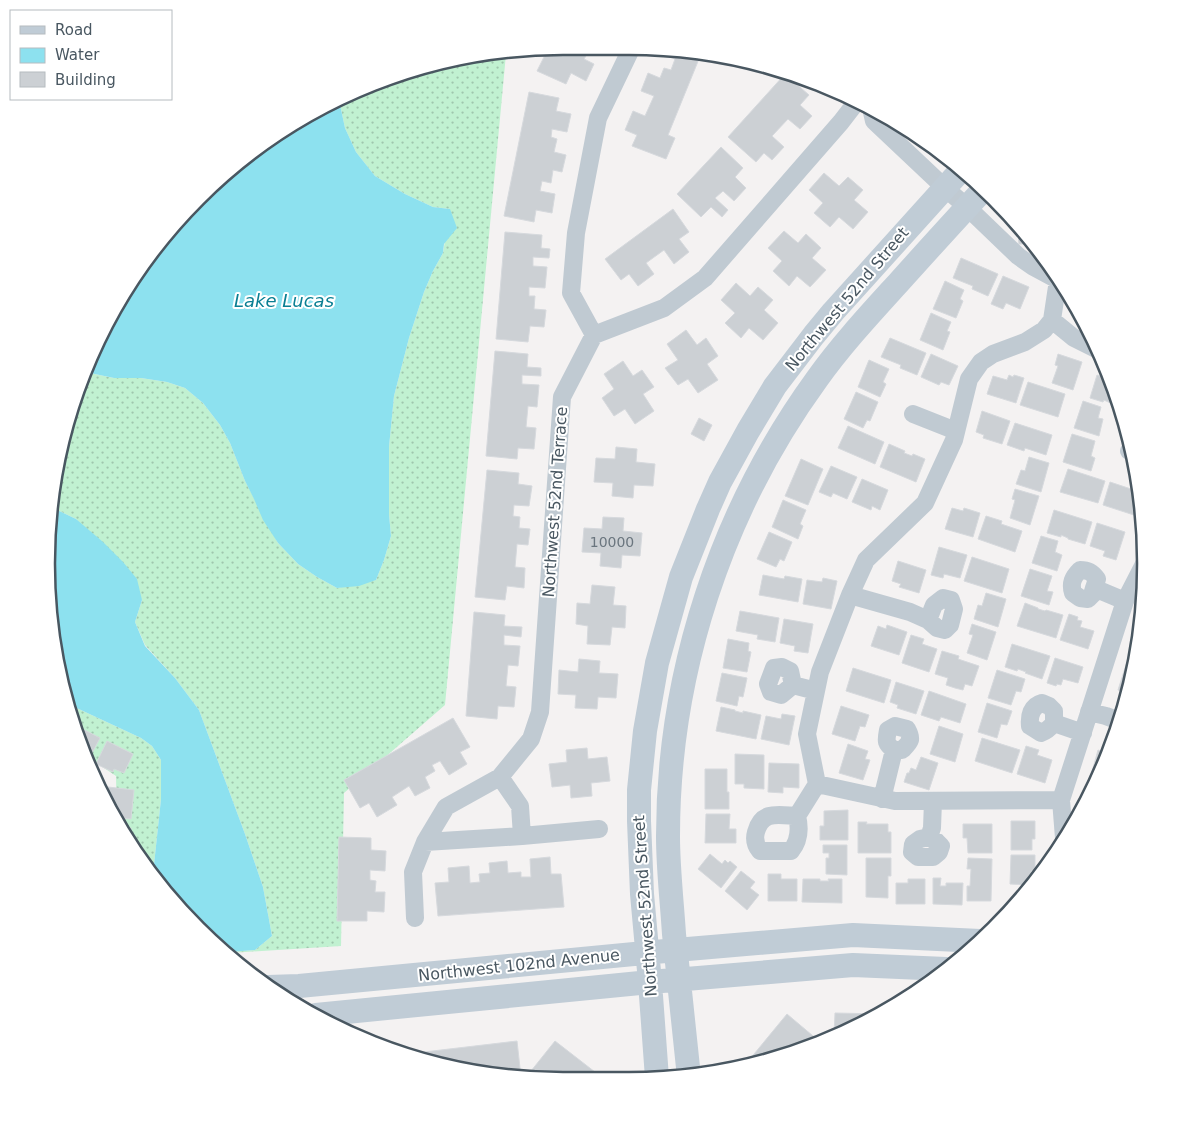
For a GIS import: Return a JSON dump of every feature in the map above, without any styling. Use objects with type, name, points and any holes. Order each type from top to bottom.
[{"type":"street","points":[[628,55],[598,118],[576,233],[571,293],[594,335],[664,308],[705,278],[853,107]]},
{"type":"street","points":[[873,118],[874,121],[945,188],[975,198],[1018,256],[1045,273]]},
{"type":"street","name":"Northwest 52nd Street","points":[[657,1071],[640,868],[640,790],[645,731],[657,663],[681,577],[720,482],[748,431],[776,386],[814,335],[852,290],[957,175]]},
{"type":"street","name":"Northwest 52nd Street","points":[[688,1069],[669,871],[669,801],[674,742],[687,666],[706,597],[730,532],[757,476],[773,445],[817,379],[851,335],[975,198]]},
{"type":"street","points":[[796,816],[817,784],[807,734],[820,672],[866,560],[925,503],[954,440],[969,379],[981,362],[993,354],[1025,342],[1044,330],[1052,320],[1056,289]]},
{"type":"street","points":[[1052,320],[1074,338],[1087,345]]},
{"type":"street","name":"Northwest 52nd Terrace","points":[[415,918],[413,872],[425,842],[446,807],[500,777],[531,739],[540,712],[562,397],[594,335]]},
{"type":"street","points":[[912,414],[956,431]]},
{"type":"street","points":[[748,431],[773,445]]},
{"type":"street","points":[[1063,827],[1061,800],[1124,601],[1137,577]]},
{"type":"street","points":[[1094,588],[1124,601]]},
{"type":"street","points":[[850,596],[910,612],[928,620]]},
{"type":"street","points":[[793,685],[816,691]]},
{"type":"street","points":[[1089,712],[1113,719]]},
{"type":"street","points":[[1054,723],[1082,733]]},
{"type":"street","points":[[882,799],[894,750]]},
{"type":"street","points":[[500,777],[520,806],[522,836]]},
{"type":"street","points":[[817,784],[895,802],[1061,800]]},
{"type":"street","points":[[929,838],[932,828],[933,801]]},
{"type":"street","points":[[425,842],[599,829]]},
{"type":"street","name":"Northwest 102nd Avenue","points":[[282,987],[646,952],[853,935],[970,941]]},
{"type":"street","name":"Northwest 102nd Avenue","points":[[327,1014],[650,982],[853,965],[936,969]]},
{"type":"green space","points":[[506,58],[445,705],[344,793],[341,946],[236,953],[235,952],[255,950],[272,936],[263,887],[199,710],[175,678],[145,645],[135,622],[142,600],[76,519],[58,510],[59,497],[72,432],[92,374],[114,378],[141,378],[167,382],[185,388],[203,403],[220,425],[230,443],[245,481],[278,543],[298,564],[337,588],[376,580],[391,536],[389,514],[389,447],[394,396],[409,338],[424,292],[443,253],[450,209],[433,207],[405,194],[375,176],[356,152],[345,128],[340,106],[400,82],[432,72]]},
{"type":"green space","points":[[76,708],[141,738],[152,746],[161,760],[161,799],[154,864],[117,806],[116,776],[96,763]]},
{"type":"water","name":"Lake Lucas","points":[[339,107],[345,128],[356,152],[375,176],[405,194],[433,207],[450,209],[457,228],[444,244],[443,253],[424,292],[409,338],[394,396],[389,447],[389,514],[391,536],[376,580],[359,586],[337,588],[298,564],[278,543],[263,520],[230,443],[220,425],[203,403],[185,388],[167,382],[141,378],[114,378],[92,374],[107,339],[141,281],[181,228],[228,181],[254,160],[309,123]]},
{"type":"water","points":[[58,510],[76,519],[103,542],[137,579],[142,600],[135,622],[145,646],[175,678],[199,710],[263,887],[272,936],[255,950],[235,952],[228,946],[181,899],[154,864],[161,799],[161,760],[152,746],[141,738],[76,708],[59,630],[55,564]]},
{"type":"building","points":[[586,55],[584,59],[594,64],[586,81],[571,73],[566,84],[537,71],[545,56]]},
{"type":"building","points":[[669,57],[699,60],[668,135],[675,138],[666,159],[632,146],[637,135],[625,130],[633,111],[645,116],[654,96],[641,91],[648,73],[660,78],[664,68],[671,70],[675,59]]},
{"type":"building","points":[[781,79],[796,83],[809,95],[800,105],[812,116],[800,129],[788,119],[772,136],[784,147],[772,160],[764,153],[756,162],[728,137]]},
{"type":"building","points":[[529,92],[559,98],[556,111],[571,114],[567,132],[552,129],[551,137],[557,139],[554,152],[566,155],[562,172],[553,170],[551,183],[542,181],[540,191],[555,194],[552,213],[536,210],[534,222],[504,216]]},
{"type":"building","points":[[721,147],[743,168],[735,177],[746,188],[734,201],[723,191],[715,198],[728,210],[722,217],[711,207],[701,217],[677,194]]},
{"type":"building","points":[[824,173],[839,186],[848,177],[863,190],[854,200],[868,212],[853,229],[839,217],[830,227],[814,213],[823,203],[809,190]]},
{"type":"building","points":[[673,209],[689,232],[679,239],[689,252],[674,264],[664,250],[646,263],[654,274],[638,286],[629,274],[621,280],[605,259]]},
{"type":"building","points":[[784,231],[798,243],[806,234],[821,248],[812,258],[826,270],[810,287],[797,276],[789,286],[773,271],[782,261],[768,248]]},
{"type":"building","points":[[505,232],[542,235],[541,248],[550,249],[549,258],[533,257],[533,266],[547,267],[545,288],[529,287],[529,296],[535,296],[534,309],[546,310],[544,327],[530,326],[528,342],[496,339]]},
{"type":"building","points":[[1018,237],[1024,244],[1019,244]]},
{"type":"building","points":[[961,258],[998,274],[988,296],[972,289],[973,286],[953,278]]},
{"type":"building","points":[[1003,276],[1029,287],[1020,309],[1006,303],[1003,309],[991,304]]},
{"type":"building","points":[[945,281],[964,290],[960,299],[963,301],[956,318],[933,309]]},
{"type":"building","points":[[736,283],[750,296],[758,287],[773,300],[764,310],[778,323],[763,340],[749,328],[741,338],[725,323],[735,313],[721,300]]},
{"type":"building","points":[[931,313],[951,322],[947,331],[950,332],[943,350],[920,340]]},
{"type":"building","points":[[686,330],[697,345],[706,338],[718,356],[707,364],[718,380],[698,393],[688,379],[678,385],[665,368],[678,360],[667,344]]},
{"type":"building","points":[[890,338],[926,353],[917,375],[900,368],[901,365],[881,357]]},
{"type":"building","points":[[495,351],[528,354],[527,367],[541,368],[541,376],[522,375],[522,384],[539,385],[537,407],[528,406],[526,427],[536,428],[534,449],[518,448],[517,459],[486,456]]},
{"type":"building","points":[[931,354],[958,366],[949,385],[941,382],[939,385],[921,377]]},
{"type":"building","points":[[1058,354],[1082,362],[1073,390],[1052,383],[1058,366],[1055,365]]},
{"type":"building","points":[[869,360],[889,369],[883,382],[886,384],[880,397],[858,387]]},
{"type":"building","points":[[623,361],[633,376],[642,370],[654,387],[643,394],[654,411],[635,424],[625,409],[614,416],[602,398],[614,389],[604,374]]},
{"type":"building","points":[[1009,375],[1024,378],[1016,403],[987,394],[993,376],[1007,380]]},
{"type":"building","points":[[1097,375],[1101,376],[1111,403],[1090,398]]},
{"type":"building","points":[[1028,382],[1065,394],[1058,417],[1020,405]]},
{"type":"building","points":[[856,392],[878,402],[870,421],[867,420],[863,428],[844,419]]},
{"type":"building","points":[[1083,401],[1101,407],[1098,418],[1103,419],[1099,436],[1074,428]]},
{"type":"building","points":[[982,411],[1010,421],[1002,444],[983,438],[984,435],[976,432]]},
{"type":"building","points":[[699,418],[712,425],[704,441],[691,434]]},
{"type":"building","points":[[1015,423],[1052,435],[1046,455],[1025,448],[1024,451],[1007,445]]},
{"type":"building","points":[[848,426],[884,442],[875,464],[838,448]]},
{"type":"building","points":[[1072,434],[1095,441],[1091,456],[1095,458],[1091,471],[1063,462]]},
{"type":"building","points":[[889,444],[905,451],[904,453],[912,456],[913,454],[925,459],[916,482],[880,467]]},
{"type":"building","points":[[616,447],[637,449],[636,462],[655,464],[653,486],[634,485],[633,498],[612,496],[613,483],[594,482],[596,458],[615,459]]},
{"type":"building","points":[[1029,457],[1049,463],[1041,492],[1016,484],[1021,470],[1025,471]]},
{"type":"building","points":[[801,459],[823,469],[808,505],[785,496]]},
{"type":"building","points":[[831,466],[857,477],[847,499],[833,493],[831,497],[819,492]]},
{"type":"building","points":[[1068,469],[1105,481],[1098,503],[1060,492]]},
{"type":"building","points":[[487,470],[519,473],[518,484],[532,486],[529,506],[514,505],[513,516],[520,517],[519,528],[530,529],[528,545],[517,544],[515,567],[525,568],[524,588],[507,586],[505,600],[475,597]]},
{"type":"building","points":[[862,479],[888,490],[880,510],[872,506],[871,510],[852,502]]},
{"type":"building","points":[[1110,482],[1132,489],[1135,515],[1103,505]]},
{"type":"building","points":[[1015,489],[1039,496],[1030,525],[1010,518],[1015,500],[1012,499]]},
{"type":"building","points":[[783,500],[806,510],[800,524],[803,526],[798,539],[772,527]]},
{"type":"building","points":[[952,508],[963,511],[964,508],[980,513],[973,537],[945,529]]},
{"type":"building","points":[[1054,510],[1092,522],[1085,544],[1061,535],[1061,537],[1047,533]]},
{"type":"building","points":[[986,516],[1002,521],[1001,524],[1022,531],[1015,552],[978,539]]},
{"type":"building","points":[[603,517],[624,518],[623,531],[642,533],[640,556],[622,555],[621,568],[600,566],[601,553],[582,552],[584,528],[602,529]]},
{"type":"building","points":[[1097,523],[1125,532],[1116,560],[1103,556],[1105,551],[1090,546]]},
{"type":"building","points":[[769,532],[792,542],[784,561],[780,559],[776,567],[757,559]]},
{"type":"building","points":[[1041,536],[1058,541],[1055,552],[1062,555],[1057,571],[1032,563]]},
{"type":"building","points":[[939,547],[967,555],[960,578],[944,574],[943,578],[931,575]]},
{"type":"building","points":[[972,557],[1009,569],[1002,593],[964,581]]},
{"type":"building","points":[[898,561],[926,570],[919,593],[899,587],[901,584],[892,581]]},
{"type":"building","points":[[1030,569],[1052,576],[1047,591],[1053,592],[1049,605],[1021,596]]},
{"type":"building","points":[[763,575],[784,579],[785,576],[802,579],[798,602],[759,595]]},
{"type":"building","points":[[823,578],[837,581],[831,609],[803,604],[807,580],[822,582]]},
{"type":"building","points":[[592,585],[615,587],[613,605],[626,606],[625,628],[612,627],[610,645],[587,644],[588,626],[576,624],[577,603],[590,604]]},
{"type":"building","points":[[986,593],[1006,599],[998,627],[974,619],[978,605],[982,606]]},
{"type":"building","points":[[1025,603],[1038,609],[1063,615],[1056,638],[1017,626]]},
{"type":"building","points":[[740,611],[779,618],[775,642],[757,639],[758,635],[736,631]]},
{"type":"building","points":[[474,612],[505,615],[504,626],[522,627],[521,637],[504,635],[504,645],[520,646],[518,666],[508,665],[506,686],[516,687],[514,707],[498,706],[497,719],[466,716]]},
{"type":"building","points":[[1069,614],[1078,617],[1077,620],[1082,621],[1080,627],[1094,631],[1088,649],[1060,640]]},
{"type":"building","points":[[784,619],[813,624],[808,653],[794,651],[795,646],[780,643]]},
{"type":"building","points":[[972,624],[996,632],[987,660],[967,653],[973,635],[969,634]]},
{"type":"building","points":[[887,625],[907,632],[899,655],[871,646],[878,626],[886,629]]},
{"type":"building","points":[[911,635],[924,639],[922,644],[937,649],[929,672],[902,663]]},
{"type":"building","points":[[728,639],[749,643],[748,651],[751,652],[747,672],[723,668]]},
{"type":"building","points":[[1012,644],[1050,656],[1042,679],[1018,669],[1017,671],[1005,667]]},
{"type":"building","points":[[942,651],[959,656],[958,659],[979,666],[972,686],[965,684],[963,690],[955,688],[946,685],[948,678],[935,674]]},
{"type":"building","points":[[1055,658],[1083,667],[1078,683],[1063,679],[1061,685],[1057,684],[1056,686],[1047,683]]},
{"type":"building","points":[[579,659],[600,661],[599,673],[618,674],[616,698],[598,697],[597,709],[575,708],[576,695],[558,694],[559,670],[578,672]]},
{"type":"building","points":[[1127,662],[1127,662],[1121,691],[1118,690]]},
{"type":"building","points":[[853,668],[891,680],[884,703],[846,691]]},
{"type":"building","points":[[997,670],[1025,679],[1021,692],[1016,691],[1011,705],[988,698]]},
{"type":"building","points":[[722,673],[747,678],[743,697],[739,696],[737,706],[716,701]]},
{"type":"building","points":[[896,682],[924,691],[916,714],[897,708],[898,705],[890,702]]},
{"type":"building","points":[[929,691],[966,704],[960,723],[941,717],[939,721],[921,715]]},
{"type":"building","points":[[987,703],[1012,711],[1007,725],[1001,724],[997,738],[978,732]]},
{"type":"building","points":[[841,706],[869,715],[865,727],[860,726],[855,741],[832,734]]},
{"type":"building","points":[[721,707],[743,713],[743,711],[761,715],[756,739],[716,731]]},
{"type":"building","points":[[782,714],[795,716],[789,745],[761,739],[766,716],[781,719]]},
{"type":"building","points":[[453,718],[470,747],[460,752],[467,764],[449,775],[440,761],[432,765],[435,771],[425,777],[430,788],[415,796],[409,786],[392,797],[397,805],[377,817],[369,803],[360,808],[344,780]]},
{"type":"building","points":[[939,726],[963,734],[955,762],[930,754]]},
{"type":"building","points":[[83,729],[100,738],[92,753]]},
{"type":"building","points":[[982,738],[1020,750],[1012,773],[975,761]]},
{"type":"building","points":[[107,741],[133,754],[124,773],[114,769],[113,772],[96,763]]},
{"type":"building","points":[[848,744],[868,751],[865,759],[870,760],[863,780],[839,773]]},
{"type":"building","points":[[1026,746],[1039,750],[1037,755],[1052,760],[1045,783],[1017,774]]},
{"type":"building","points":[[587,748],[588,759],[607,757],[610,781],[591,783],[592,796],[571,798],[570,785],[552,787],[549,764],[567,762],[566,750]]},
{"type":"building","points":[[1098,750],[1101,751],[1098,758],[1092,772]]},
{"type":"building","points":[[735,754],[764,755],[764,789],[744,788],[744,784],[735,784]]},
{"type":"building","points":[[921,757],[938,763],[929,790],[904,782],[911,768],[916,770]]},
{"type":"building","points":[[769,763],[799,764],[799,788],[783,787],[783,793],[768,792]]},
{"type":"building","points":[[705,769],[727,769],[729,809],[705,809]]},
{"type":"building","points":[[108,787],[134,790],[131,819],[123,818]]},
{"type":"building","points":[[848,810],[848,840],[820,840],[820,826],[824,826],[824,811]]},
{"type":"building","points":[[706,814],[730,814],[729,829],[736,829],[736,843],[705,843]]},
{"type":"building","points":[[1011,821],[1035,821],[1035,839],[1032,839],[1032,850],[1011,850]]},
{"type":"building","points":[[858,822],[888,824],[888,832],[891,832],[891,853],[858,853]]},
{"type":"building","points":[[963,824],[992,824],[992,853],[968,853],[967,838],[963,838]]},
{"type":"building","points":[[339,837],[371,838],[371,850],[386,851],[385,871],[370,870],[370,880],[376,881],[375,892],[385,892],[384,912],[367,911],[367,921],[337,921]]},
{"type":"building","points":[[823,845],[847,845],[847,875],[826,874],[826,858],[829,858],[829,853],[823,853]]},
{"type":"building","points":[[710,854],[722,864],[725,860],[728,863],[730,861],[737,867],[721,888],[698,869]]},
{"type":"building","points":[[1011,855],[1035,855],[1035,869],[1031,871],[1031,874],[1023,885],[1010,884]]},
{"type":"building","points":[[550,857],[551,874],[561,874],[564,907],[438,916],[435,883],[449,882],[448,868],[469,866],[470,883],[480,882],[479,874],[490,873],[489,863],[507,861],[508,873],[521,872],[521,877],[531,877],[530,859]]},
{"type":"building","points":[[866,858],[891,858],[891,876],[888,876],[888,898],[866,897]]},
{"type":"building","points":[[968,858],[992,859],[991,901],[967,901],[967,886],[970,886],[971,869],[967,869]]},
{"type":"building","points":[[741,871],[755,882],[750,888],[759,895],[747,910],[725,891]]},
{"type":"building","points":[[768,874],[781,874],[781,879],[797,879],[797,901],[768,901]]},
{"type":"building","points":[[933,878],[941,878],[940,886],[946,886],[946,883],[963,883],[962,905],[933,904]]},
{"type":"building","points":[[803,879],[829,881],[828,879],[842,879],[842,903],[802,902]]},
{"type":"building","points":[[908,879],[925,879],[925,904],[896,904],[896,883],[908,883]]},
{"type":"building","points":[[835,1013],[865,1014],[853,1020],[834,1028]]},
{"type":"building","points":[[787,1014],[814,1037],[792,1045],[752,1057]]},
{"type":"building","points":[[517,1041],[520,1070],[464,1062],[423,1052]]},
{"type":"building","points":[[555,1041],[595,1072],[564,1072],[531,1071]]}]
